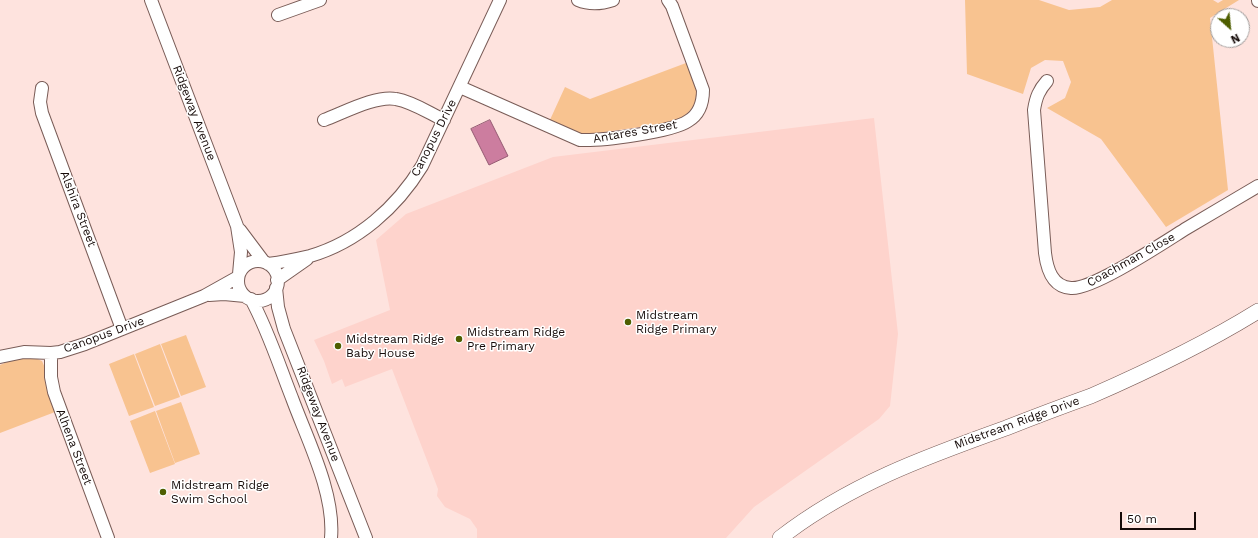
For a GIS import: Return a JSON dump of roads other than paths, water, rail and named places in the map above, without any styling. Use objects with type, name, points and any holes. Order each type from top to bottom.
[{"type":"street","name":"Ridgeway Avenue","points":[[151,0],[237,226],[248,243],[266,263]]},
{"type":"street","points":[[278,15],[320,0]]},
{"type":"street","name":"Canopus Drive","points":[[277,284],[311,256],[348,239],[368,226],[393,205],[410,185],[422,166],[500,0]]},
{"type":"street","points":[[578,0],[586,3],[597,4],[613,0]]},
{"type":"street","name":"Antares Street","points":[[460,87],[580,140],[622,136],[671,128],[680,125],[689,121],[696,115],[703,100],[703,90],[668,0]]},
{"type":"street","name":"Coachman Close","points":[[1047,81],[1037,95],[1034,110],[1045,253],[1048,271],[1052,278],[1063,287],[1079,287],[1116,271],[1258,186]]},
{"type":"street","name":"Alshira Street","points":[[42,88],[40,102],[42,113],[122,329]]},
{"type":"street","points":[[324,120],[372,101],[388,98],[407,102],[444,120]]},
{"type":"street","name":"Ridgeway Avenue","points":[[237,226],[241,252],[239,275]]},
{"type":"street","name":"Canopus Drive","points":[[266,263],[311,256]]},
{"type":"street","points":[[258,261],[266,263],[273,268],[277,284],[273,293],[263,300],[248,298],[239,286],[239,275],[246,264],[258,261]]},
{"type":"street","name":"Canopus Drive","points":[[0,357],[24,352],[60,352],[85,344],[204,296],[239,275]]},
{"type":"street","name":"Ridgeway Avenue","points":[[277,284],[278,307],[284,329],[366,538]]},
{"type":"street","name":"Canopus Drive","points":[[204,296],[224,294],[248,298]]},
{"type":"street","name":"Ridgeway Avenue","points":[[248,298],[265,327],[322,480],[328,500],[331,538]]},
{"type":"street","name":"Midstream Ridge Drive","points":[[780,538],[814,512],[872,480],[922,458],[1091,396],[1187,351],[1258,312]]},
{"type":"street","name":"Alhena Street","points":[[51,353],[51,377],[54,392],[108,538]]},
{"type":"place","name":"Midstream Ridge Primary","points":[[628,322]]},
{"type":"place","name":"Midstream Ridge Pre Primary","points":[[459,339]]},
{"type":"place","name":"Midstream Ridge Baby House","points":[[338,346]]},
{"type":"place","name":"Midstream Ridge Swim School","points":[[163,492]]}]
